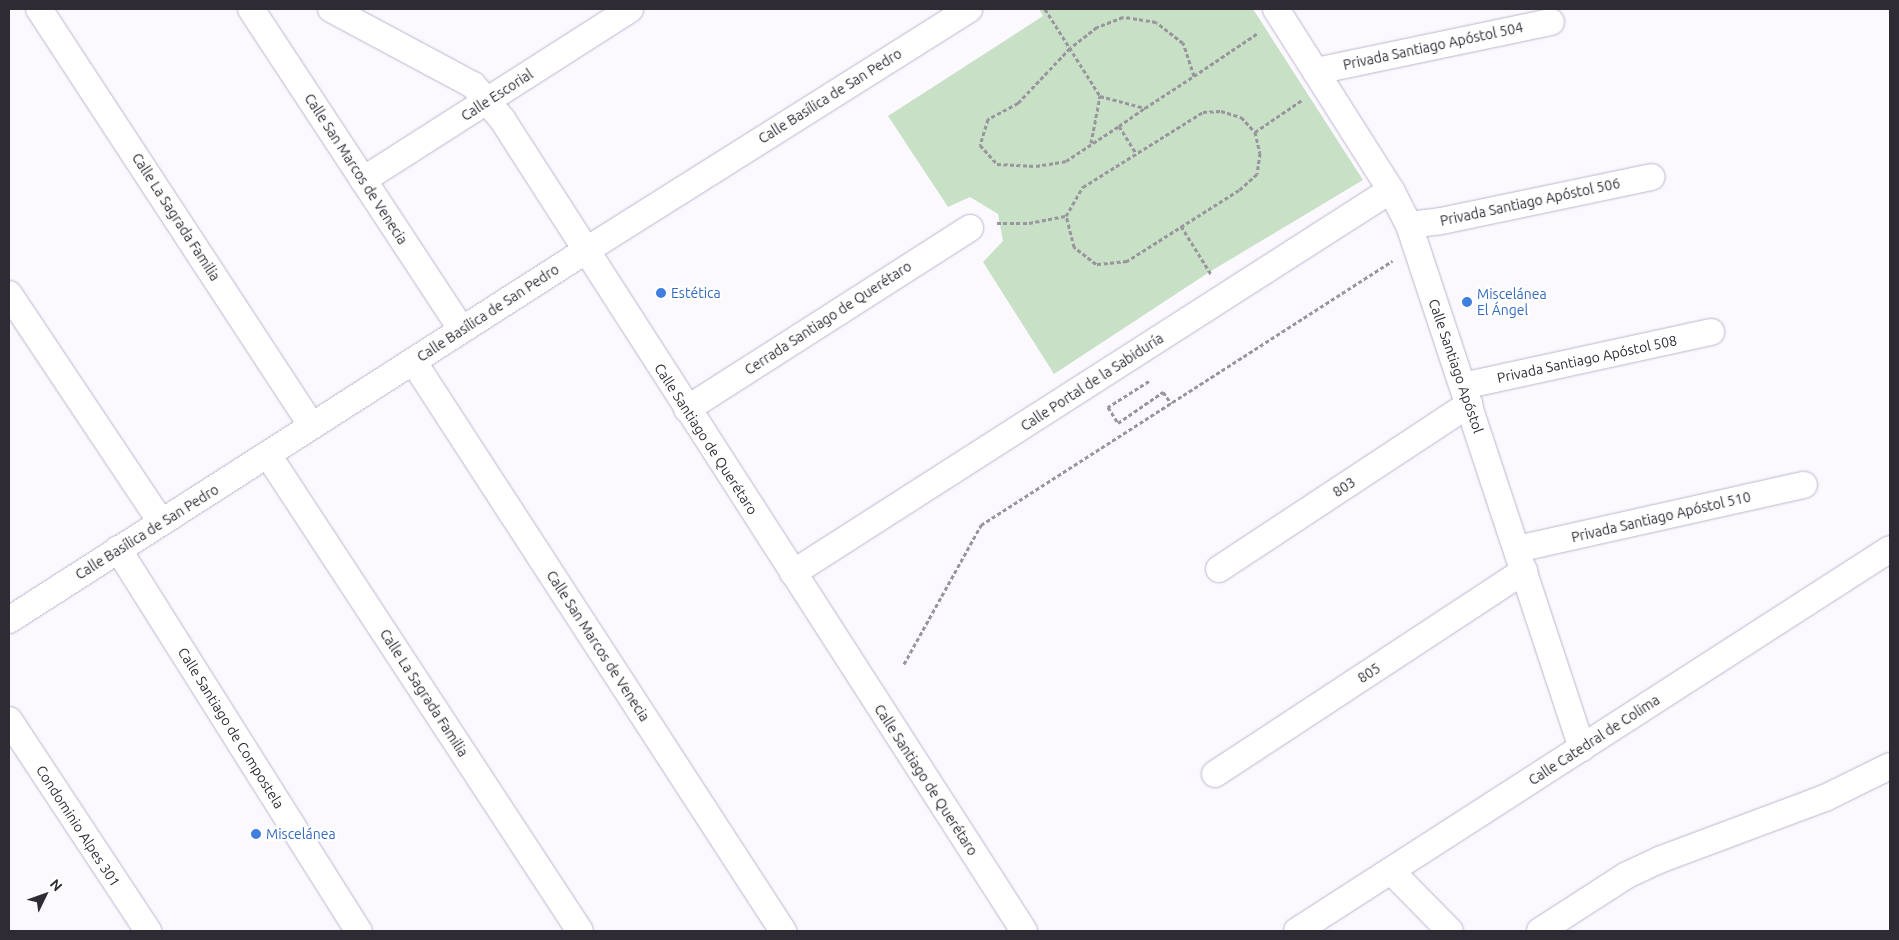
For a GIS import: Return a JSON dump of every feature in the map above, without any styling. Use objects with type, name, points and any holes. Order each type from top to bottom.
[{"type":"street","name":"Calle La Sagrada Familia","points":[[39,9],[312,426]]},
{"type":"street","name":"Calle San Marcos de Venecia","points":[[251,9],[462,330]]},
{"type":"street","name":"Calle Santiago de Querétaro","points":[[331,9],[473,85],[488,100],[1024,931]]},
{"type":"street","name":"Calle Escorial","points":[[363,180],[630,9]]},
{"type":"street","name":"Calle Basílica de San Pedro","points":[[9,620],[585,251],[969,9]]},
{"type":"street","name":"Calle Santiago Apóstol","points":[[1279,13],[1391,190],[1412,236],[1582,748]]},
{"type":"street","name":"Privada Santiago Apóstol 504","points":[[1320,78],[1551,22]]},
{"type":"street","name":"Privada Santiago Apóstol 506","points":[[1412,236],[1441,221],[1651,177]]},
{"type":"street","name":"Calle Portal de la Sabiduría","points":[[793,573],[1391,190]]},
{"type":"street","name":"Cerrada Santiago de Querétaro","points":[[686,409],[970,228]]},
{"type":"street","points":[[9,294],[161,522]]},
{"type":"street","name":"Privada Santiago Apóstol 508","points":[[1466,395],[1711,332]]},
{"type":"street","name":"Calle San Marcos de Venecia","points":[[413,361],[783,931]]},
{"type":"street","name":"803","points":[[1219,569],[1466,395]]},
{"type":"street","name":"Calle La Sagrada Familia","points":[[268,455],[580,931]]},
{"type":"street","name":"Privada Santiago Apóstol 510","points":[[1521,560],[1804,485]]},
{"type":"street","name":"Calle Santiago de Compostela","points":[[118,549],[359,931]]},
{"type":"street","name":"Calle Catedral de Colima","points":[[1297,931],[1890,549]]},
{"type":"street","name":"805","points":[[1215,774],[1521,560]]},
{"type":"street","name":"Condominio Alpes 301","points":[[9,720],[148,931]]},
{"type":"street","points":[[1540,931],[1627,875],[1659,860],[1826,798],[1890,766]]},
{"type":"street","points":[[1391,871],[1450,931]]},
{"type":"path","points":[[1045,9],[1100,96],[1091,144]]},
{"type":"path","points":[[1194,76],[1183,43],[1156,22],[1123,17],[1098,27],[1070,48],[1018,103],[988,119],[980,145],[997,164],[1036,166],[1066,160],[1194,76],[1279,13]]},
{"type":"path","points":[[1255,132],[1320,78]]},
{"type":"path","points":[[1100,96],[1145,108]]},
{"type":"path","points":[[1203,112],[1221,112],[1241,117],[1255,132],[1260,153],[1257,174],[1239,190],[1128,261],[1096,264],[1074,247],[1066,216],[1083,186],[1203,112]]},
{"type":"path","points":[[1119,126],[1136,154]]},
{"type":"path","points":[[970,228],[999,223],[1028,223],[1066,216]]},
{"type":"path","points":[[1181,226],[1225,296]]},
{"type":"path","points":[[904,664],[982,525],[1171,403],[1412,236]]},
{"type":"path","points":[[1139,352],[1156,376],[1108,407],[1118,423],[1163,392],[1171,403]]},
{"type":"green space","points":[[1039,9],[1253,9],[1363,180],[1211,271],[1054,374],[983,262],[1003,241],[998,214],[970,197],[948,207],[888,116],[1043,16]]},
{"type":"place","name":"Estética","points":[[661,293]]},
{"type":"place","name":"Miscelánea El Ángel","points":[[1467,302]]},
{"type":"place","name":"Miscelánea","points":[[256,834]]}]
